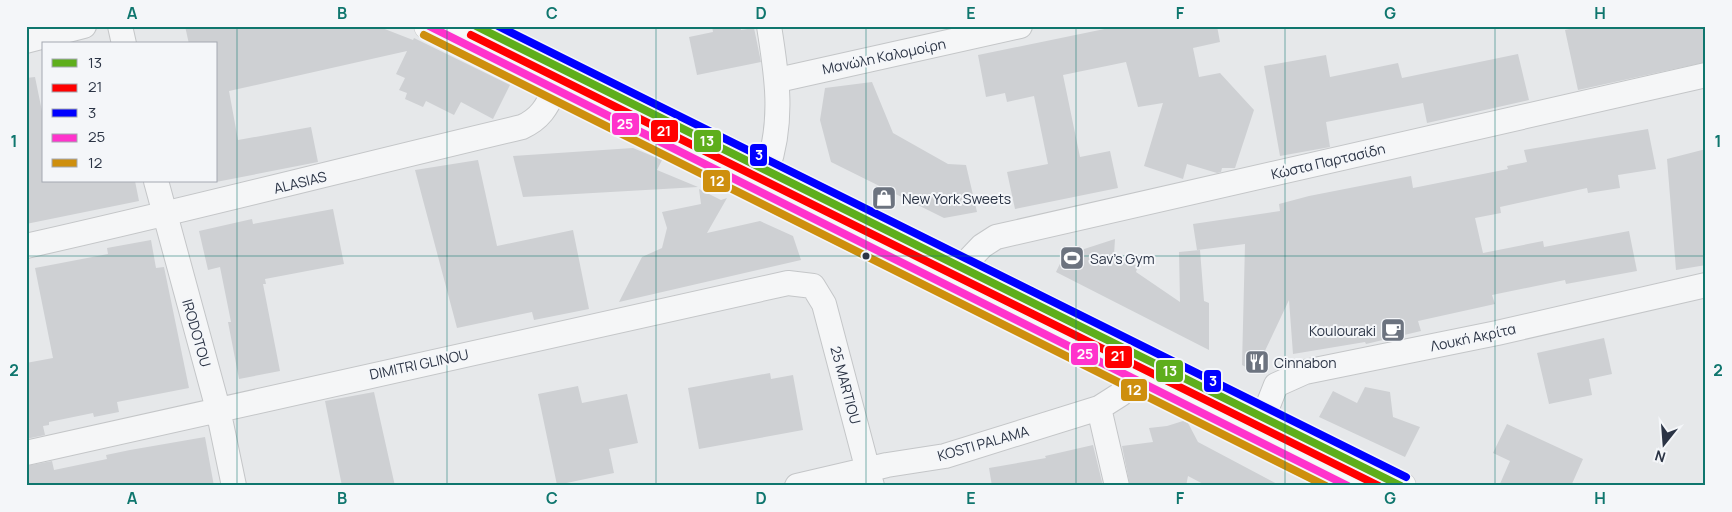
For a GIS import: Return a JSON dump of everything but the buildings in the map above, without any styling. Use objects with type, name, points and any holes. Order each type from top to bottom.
[{"type":"main road","points":[[428,26],[554,89],[1137,366],[1264,418],[1402,486]]},
{"type":"main road","points":[[475,26],[962,267],[1349,486]]},
{"type":"street","points":[[26,41],[84,26]]},
{"type":"street","points":[[120,26],[124,42]]},
{"type":"street","points":[[766,170],[776,132],[778,80],[769,26]]},
{"type":"street","name":"Μανώλη Καλομοίρη","points":[[778,80],[1020,26]]},
{"type":"street","name":"Κώστα Παρτασίδη","points":[[962,267],[982,246],[996,237],[1706,75]]},
{"type":"street","name":"ALASIAS","points":[[26,246],[164,216],[522,127],[536,121],[547,107],[554,89]]},
{"type":"street","name":"IRODOTOU","points":[[156,182],[218,409],[234,486]]},
{"type":"street","name":"DIMITRI GLINOU","points":[[26,453],[788,283],[813,286]]},
{"type":"street","name":"Λουκή Ακρίτα","points":[[1264,418],[1276,384],[1305,372],[1496,333],[1706,285]]},
{"type":"street","name":"25 MARTIOU","points":[[813,286],[824,304],[870,478]]},
{"type":"street","name":"KOSTI PALAMA","points":[[797,486],[870,478],[1099,408],[1121,394],[1137,366]]},
{"type":"street","points":[[1099,408],[1117,486]]},
{"type":"transit line","name":"25","points":[[429,26],[1348,486]]},
{"type":"transit line","name":"13","points":[[476,26],[1401,486]]},
{"type":"transit line","name":"3","points":[[498,26],[1406,477]]},
{"type":"transit line","name":"12","points":[[424,35],[1326,486]]},
{"type":"transit line","name":"21","points":[[471,35],[1379,486]]},
{"type":"place","name":"New York Sweets","points":[[884,198]]},
{"type":"place","name":"Sav's Gym","points":[[1072,258]]},
{"type":"place","name":"Koulouraki","points":[[1393,330]]},
{"type":"place","name":"Cinnabon","points":[[1257,362]]}]
